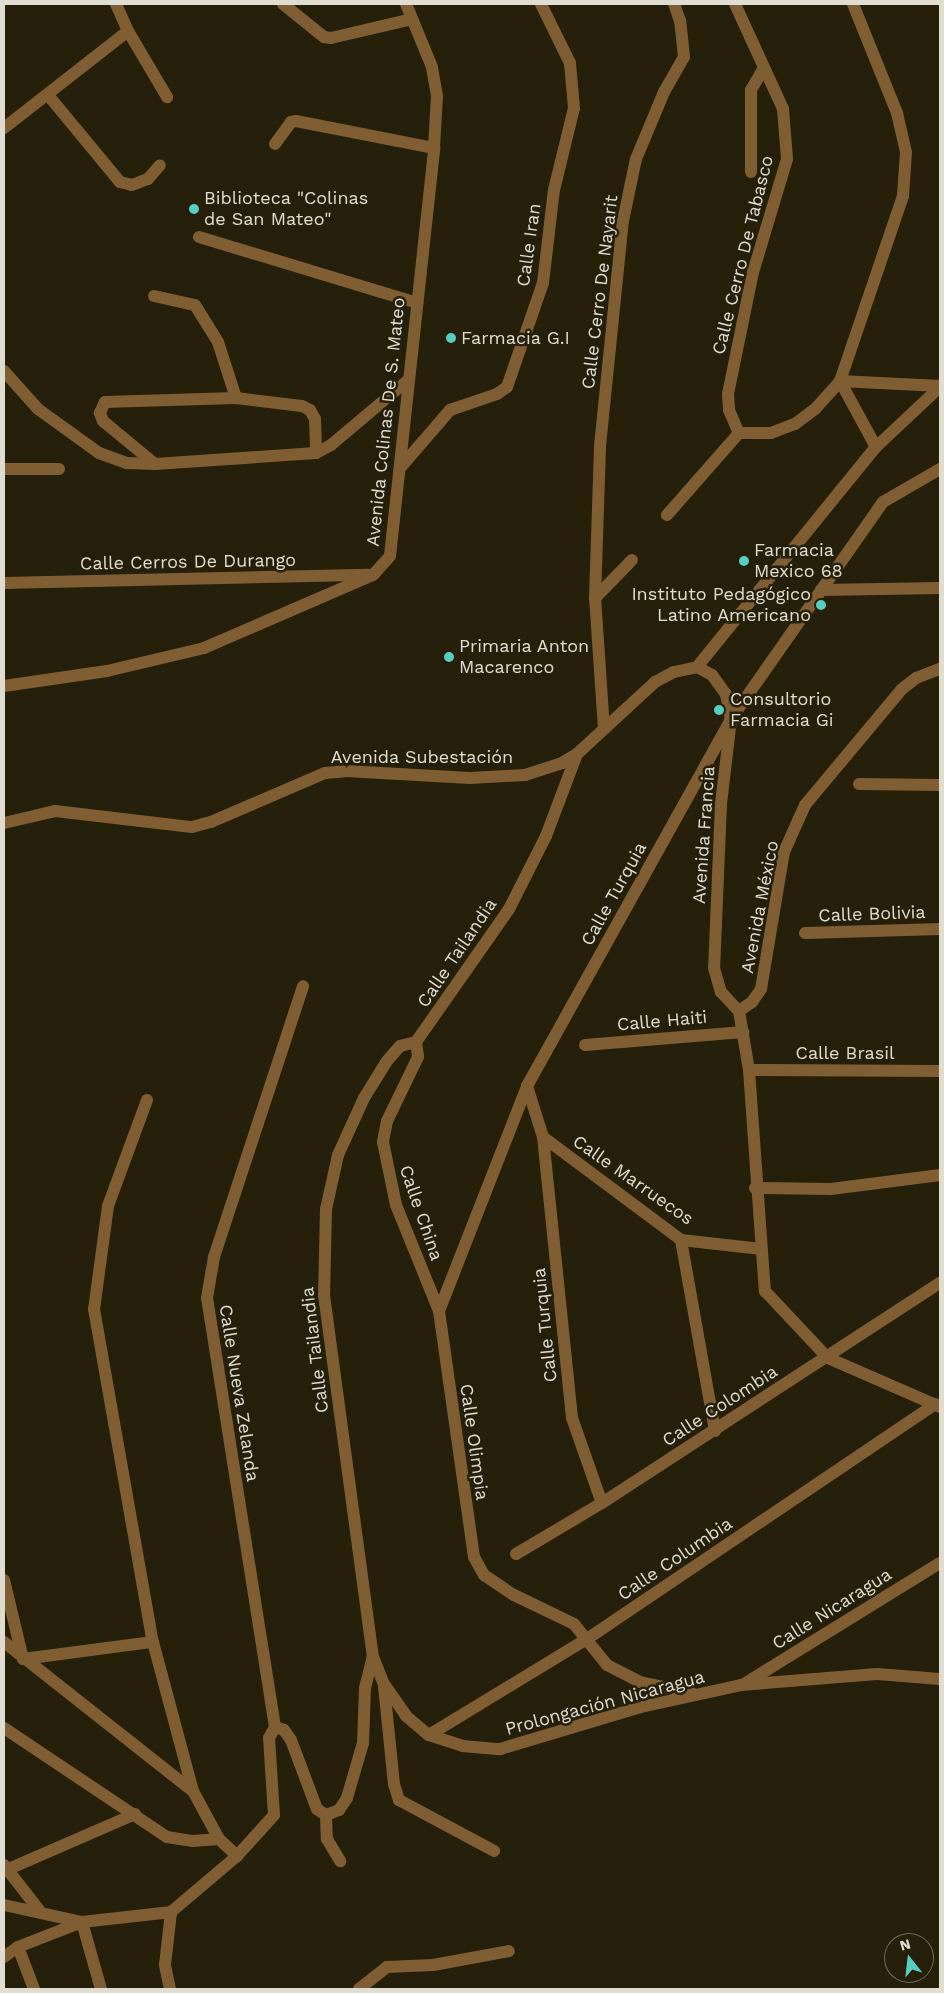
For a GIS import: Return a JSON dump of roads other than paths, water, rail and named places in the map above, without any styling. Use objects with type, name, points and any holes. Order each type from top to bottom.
[{"type":"street","points":[[116,4],[128,31],[167,96]]},
{"type":"street","points":[[284,4],[324,37],[331,38],[412,19]]},
{"type":"street","name":"Avenida Colinas De S. Mateo","points":[[4,686],[107,671],[204,648],[373,575],[390,556],[407,381],[434,148],[437,96],[432,67],[406,4]]},
{"type":"street","name":"Calle Iran","points":[[400,468],[450,410],[497,394],[507,387],[543,283],[554,190],[574,108],[570,63],[541,4]]},
{"type":"street","name":"Calle Cerro De Nayarit","points":[[595,598],[600,446],[623,221],[636,159],[664,92],[684,57],[680,21],[674,4]]},
{"type":"street","name":"Calle Cerro De Tabasco","points":[[734,4],[783,109],[787,159],[753,272],[728,394],[729,410],[738,433]]},
{"type":"street","points":[[667,515],[738,433],[770,433],[795,424],[816,408],[840,380],[903,196],[906,152],[897,113],[853,4]]},
{"type":"street","points":[[4,128],[48,96],[128,31]]},
{"type":"street","points":[[751,172],[750,90],[763,69]]},
{"type":"street","points":[[48,96],[120,182],[132,185],[148,180],[160,165]]},
{"type":"street","points":[[275,144],[291,122],[296,121],[434,148]]},
{"type":"street","points":[[199,238],[417,304]]},
{"type":"street","points":[[154,296],[195,305],[218,342],[236,398]]},
{"type":"street","points":[[4,371],[38,409],[99,453],[128,463],[155,464],[316,453],[331,445],[407,381]]},
{"type":"street","points":[[840,380],[940,386]]},
{"type":"street","points":[[840,380],[876,447]]},
{"type":"street","points":[[697,667],[876,447],[940,386]]},
{"type":"street","points":[[155,464],[103,422],[100,414],[105,402],[236,398],[302,406],[310,410],[316,419],[316,453]]},
{"type":"street","points":[[4,469],[59,468]]},
{"type":"street","name":"Calle Turquia","points":[[439,1311],[527,1086],[731,719],[883,502],[940,469]]},
{"type":"street","points":[[604,730],[595,598],[632,560]]},
{"type":"street","name":"Calle Cerros De Durango","points":[[4,584],[373,575]]},
{"type":"street","points":[[820,590],[940,588]]},
{"type":"street","name":"Avenida Francia","points":[[697,667],[712,675],[726,694],[731,719],[721,804],[714,968],[720,992],[739,1010]]},
{"type":"street","name":"Avenida Subestación","points":[[4,823],[55,811],[192,827],[211,822],[325,773],[346,771],[499,777],[540,771],[577,754],[655,682],[674,672],[697,667]]},
{"type":"street","name":"Avenida México","points":[[739,1010],[752,1002],[761,989],[784,852],[805,805],[902,689],[916,678],[940,669]]},
{"type":"street","name":"Calle Tailandia","points":[[384,1684],[373,1657],[324,1295],[326,1209],[338,1156],[364,1098],[400,1046],[416,1042],[509,909],[546,836],[577,754]]},
{"type":"street","points":[[859,784],[940,785]]},
{"type":"street","name":"Calle Bolivia","points":[[805,933],[940,929]]},
{"type":"street","name":"Calle Nueva Zelanda","points":[[275,1727],[207,1298],[214,1257],[303,986]]},
{"type":"street","points":[[739,1010],[749,1070],[755,1188],[765,1291],[828,1358],[938,1405]]},
{"type":"street","name":"Calle Haiti","points":[[585,1044],[743,1032]]},
{"type":"street","name":"Calle China","points":[[416,1042],[418,1057],[387,1121],[382,1142],[396,1205],[439,1311]]},
{"type":"street","name":"Calle Brasil","points":[[749,1070],[940,1071]]},
{"type":"street","points":[[527,1086],[543,1137]]},
{"type":"street","points":[[147,1100],[108,1206],[94,1309],[152,1642],[192,1791],[219,1839],[237,1856]]},
{"type":"street","name":"Calle Turquia","points":[[543,1137],[572,1418],[602,1504]]},
{"type":"street","name":"Calle Marruecos","points":[[543,1137],[681,1240],[761,1249]]},
{"type":"street","points":[[755,1188],[831,1188],[940,1175]]},
{"type":"street","points":[[681,1240],[715,1431]]},
{"type":"street","name":"Calle Colombia","points":[[516,1554],[602,1504],[828,1358],[940,1282]]},
{"type":"street","name":"Calle Olimpia","points":[[439,1311],[469,1533],[474,1557],[484,1574],[514,1595],[574,1624],[587,1639]]},
{"type":"street","name":"Calle Columbia","points":[[429,1734],[587,1639],[938,1405]]},
{"type":"street","name":"Calle Nicaragua","points":[[742,1685],[940,1563]]},
{"type":"street","points":[[4,1580],[23,1658]]},
{"type":"street","points":[[587,1639],[607,1665],[640,1682],[698,1694]]},
{"type":"street","points":[[4,1642],[192,1791]]},
{"type":"street","points":[[23,1658],[152,1642]]},
{"type":"street","points":[[326,1815],[339,1810],[354,1779],[363,1743],[366,1688],[373,1657]]},
{"type":"street","points":[[742,1685],[877,1674],[940,1679]]},
{"type":"street","points":[[384,1684],[394,1784],[399,1800],[494,1852]]},
{"type":"street","name":"Prolongación Nicaragua","points":[[384,1684],[406,1716],[429,1734],[462,1746],[500,1750],[641,1707],[742,1685]]},
{"type":"street","points":[[4,1957],[18,1947],[82,1922],[171,1912],[237,1856],[274,1815],[269,1738],[275,1727],[284,1730],[291,1740],[317,1809],[326,1815]]},
{"type":"street","points":[[4,1728],[168,1837],[192,1841],[219,1839]]},
{"type":"street","points":[[39,1910],[5,1868],[135,1814]]},
{"type":"street","points":[[326,1815],[327,1839],[340,1861]]},
{"type":"street","points":[[4,1905],[39,1910],[82,1922]]},
{"type":"street","points":[[170,1989],[166,1965],[171,1912]]},
{"type":"street","points":[[82,1922],[101,1989]]},
{"type":"street","points":[[18,1947],[34,1989]]},
{"type":"street","points":[[359,1989],[387,1967],[434,1964],[509,1951]]},
{"type":"place","name":"Biblioteca \"Colinas de San Mateo\"","points":[[194,209]]},
{"type":"place","name":"Farmacia G.I","points":[[451,338]]},
{"type":"place","name":"Farmacia Mexico 68","points":[[744,561]]},
{"type":"place","name":"Instituto Pedagógico Latino Americano","points":[[821,605]]},
{"type":"place","name":"Primaria Anton Macarenco","points":[[449,657]]},
{"type":"place","name":"Consultorio Farmacia Gi","points":[[719,710]]}]
